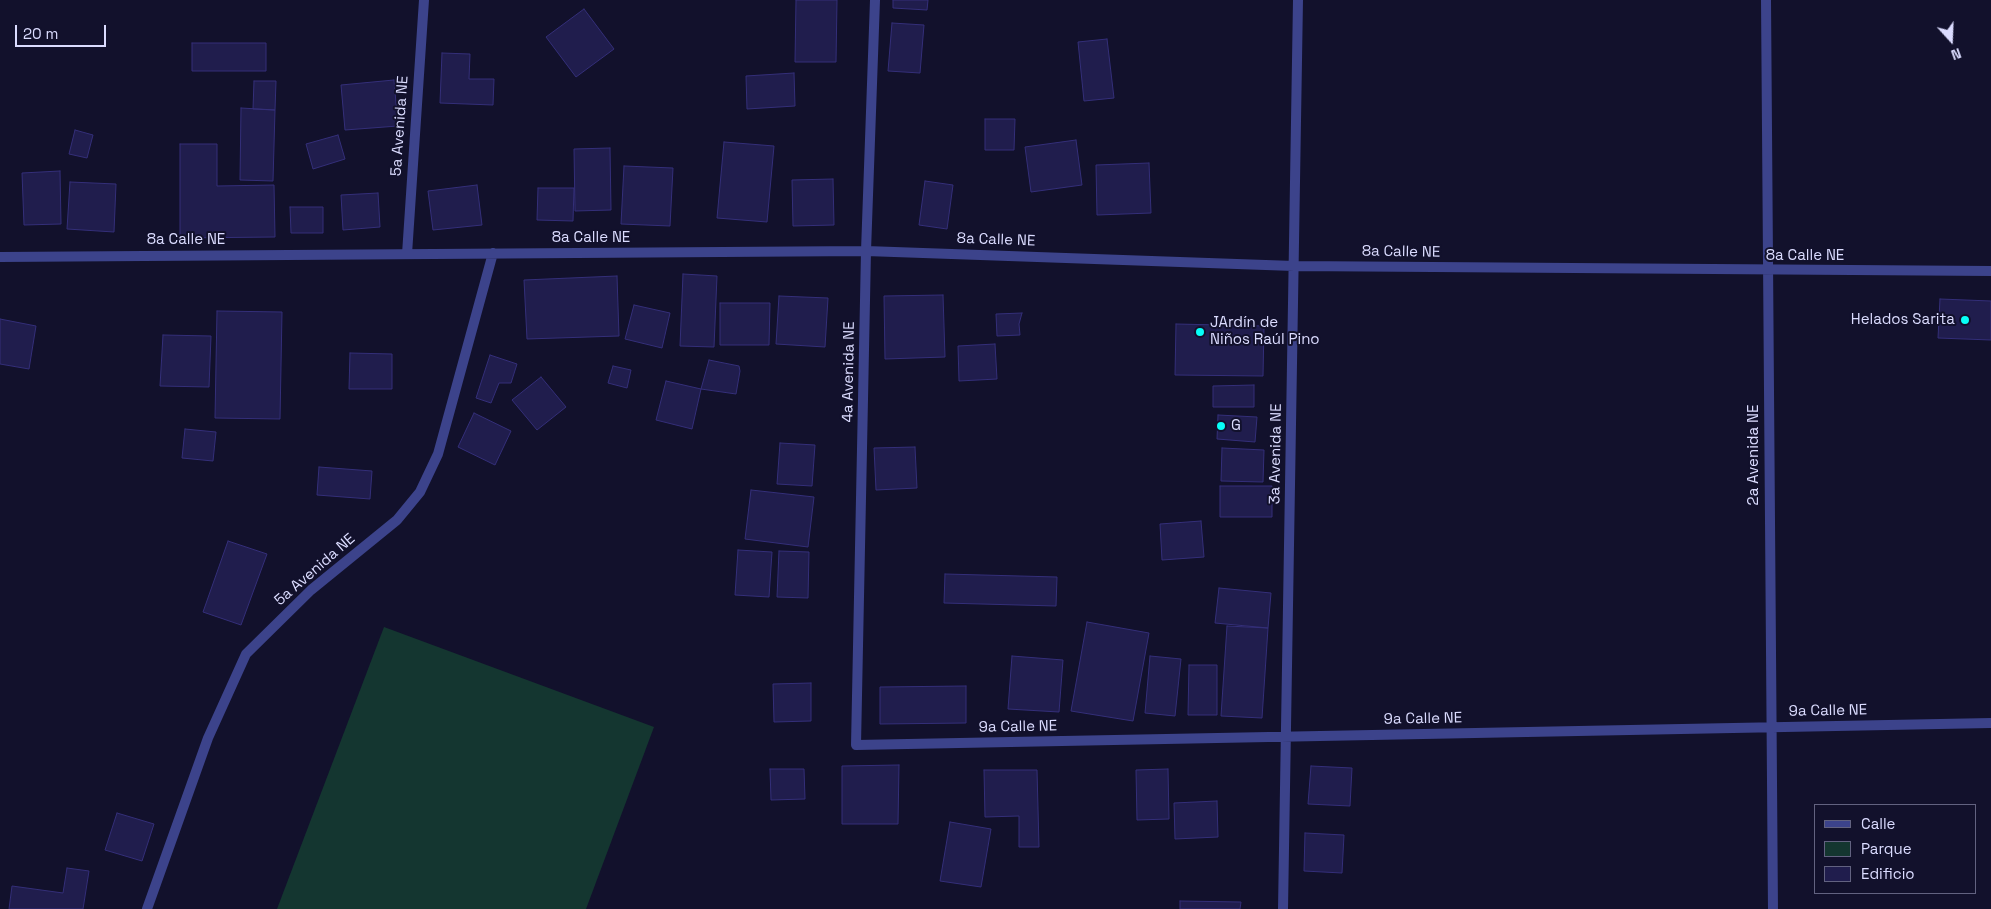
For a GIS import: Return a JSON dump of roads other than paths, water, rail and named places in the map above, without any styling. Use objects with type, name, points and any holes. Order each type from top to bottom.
[{"type":"street","name":"5a Avenida NE","points":[[407,254],[424,0]]},
{"type":"street","name":"4a Avenida NE","points":[[856,745],[866,251],[876,0]]},
{"type":"street","name":"3a Avenida NE","points":[[1283,909],[1298,0]]},
{"type":"street","name":"2a Avenida NE","points":[[1766,0],[1773,909]]},
{"type":"street","name":"8a Calle NE","points":[[0,257],[866,251],[1294,266],[1768,271],[1991,271]]},
{"type":"street","name":"5a Avenida NE","points":[[147,909],[208,738],[246,654],[311,590],[397,520],[420,492],[438,454],[493,253]]},
{"type":"street","name":"9a Calle NE","points":[[856,745],[1991,723]]},
{"type":"place","name":"Helados Sarita","points":[[1965,320]]},
{"type":"place","name":"JArdín de Niños Raúl Pino","points":[[1200,332]]},
{"type":"place","name":"G","points":[[1221,426]]}]
